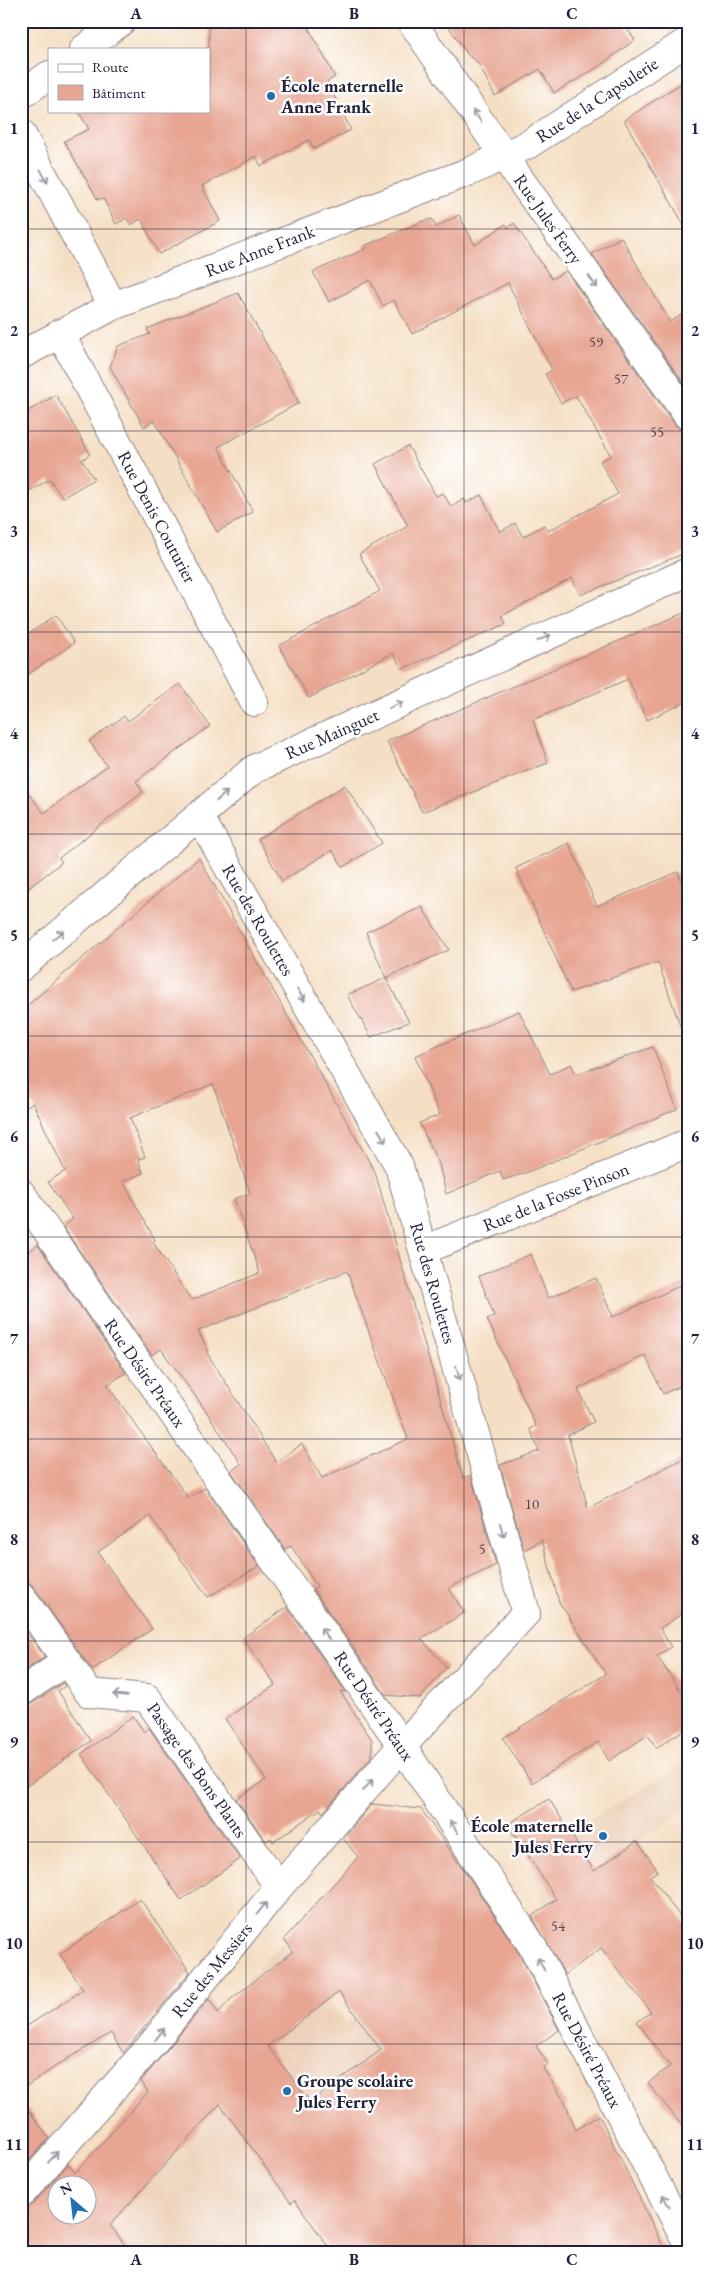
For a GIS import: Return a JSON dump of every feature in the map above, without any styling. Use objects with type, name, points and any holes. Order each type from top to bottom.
[{"type":"street","points":[[85,48],[122,21]]},
{"type":"street","name":"Rue Jules Ferry","points":[[411,21],[688,416]]},
{"type":"street","name":"Rue de la Capsulerie","points":[[504,156],[529,144],[688,41]]},
{"type":"street","points":[[21,95],[48,76]]},
{"type":"street","points":[[21,133],[112,306]]},
{"type":"street","name":"Rue Anne Frank","points":[[21,354],[112,306],[382,205],[504,156]]},
{"type":"street","name":"Rue Denis Couturier","points":[[60,333],[254,702]]},
{"type":"street","name":"Rue Mainguet","points":[[21,967],[254,769],[688,572]]},
{"type":"street","name":"Rue des Roulettes","points":[[199,816],[399,1166],[526,1613],[402,1746]]},
{"type":"street","name":"Rue de la Fosse Pinson","points":[[424,1250],[688,1144]]},
{"type":"street","name":"Rue Désiré Préaux","points":[[21,1193],[402,1746],[533,1947],[688,2244]]},
{"type":"street","name":"Passage des Bons Plants","points":[[21,1596],[89,1693],[147,1698],[279,1887]]},
{"type":"street","points":[[21,1692],[67,1661]]},
{"type":"street","name":"Rue des Messiers","points":[[21,2194],[148,2049],[279,1887],[402,1746]]},
{"type":"shaded area","name":"École maternelle Jules Ferry","points":[[688,1761],[688,1807],[545,1907],[529,1856]]},
{"type":"shaded area","name":"Groupe scolaire Jules Ferry","points":[[282,1942],[346,2024],[361,2013],[543,2252],[60,2252],[34,2218],[48,2217],[48,2226],[98,2226],[98,2176],[71,2176]]},
{"type":"building","points":[[209,21],[305,21],[335,77],[327,82],[351,130],[314,149],[309,140],[261,166],[256,156],[202,186],[220,221],[159,254],[141,219],[131,225],[127,218],[116,224],[103,198],[98,200],[64,141],[89,129],[79,112],[210,112]]},
{"type":"building","points":[[445,21],[622,21],[635,40],[595,69],[554,93],[540,69],[495,96],[478,63],[468,55]]},
{"type":"building","points":[[688,79],[688,232],[624,120]]},
{"type":"building","points":[[459,215],[475,245],[506,224],[508,228],[514,223],[552,279],[566,271],[675,425],[681,430],[688,431],[688,552],[580,595],[572,578],[502,616],[506,624],[402,669],[393,653],[309,698],[279,646],[380,591],[359,554],[408,526],[375,464],[408,446],[436,496],[443,493],[451,507],[464,499],[466,503],[481,495],[500,532],[515,523],[523,537],[544,525],[548,531],[618,494],[600,461],[611,456],[576,396],[561,403],[545,374],[552,370],[508,283],[412,334],[394,300],[383,306],[370,280],[329,302],[313,272],[365,249],[364,246],[423,221],[432,219],[436,227]]},
{"type":"building","points":[[621,237],[670,322],[688,311],[688,389],[592,254]]},
{"type":"building","points":[[238,293],[299,403],[218,447],[253,512],[217,532],[154,420],[144,427],[110,367],[118,346],[150,334],[147,329]]},
{"type":"building","points":[[56,395],[90,454],[82,460],[94,479],[62,498],[50,479],[21,496],[21,415]]},
{"type":"building","points":[[688,611],[688,701],[647,720],[628,679],[533,720],[548,763],[422,812],[387,741]]},
{"type":"building","points":[[56,615],[74,643],[21,679],[21,639]]},
{"type":"building","points":[[180,684],[210,726],[136,781],[143,792],[59,858],[62,862],[21,894],[21,784],[44,813],[107,766],[89,741],[124,716],[128,721]]},
{"type":"building","points":[[345,785],[382,843],[343,867],[332,850],[282,881],[258,839]]},
{"type":"building","points":[[569,843],[597,906],[678,872],[688,900],[688,1030],[682,1031],[658,962],[571,992],[516,868]]},
{"type":"building","points":[[199,858],[375,1172],[463,1478],[471,1475],[496,1565],[449,1588],[464,1613],[421,1639],[447,1667],[420,1698],[386,1695],[313,1589],[317,1586],[291,1546],[285,1549],[231,1471],[241,1464],[206,1411],[161,1349],[152,1355],[63,1227],[73,1219],[48,1182],[65,1171],[33,1103],[21,1111],[21,1011]],"holes":[[[213,1084],[250,1193],[234,1199],[260,1273],[191,1300],[153,1242],[155,1240],[123,1181],[143,1173],[138,1159],[145,1157],[130,1118]],[[347,1271],[408,1439],[322,1478],[302,1444],[276,1462],[207,1353],[209,1352],[198,1331]]]},
{"type":"building","points":[[422,907],[449,950],[386,978],[366,932]]},
{"type":"building","points":[[386,978],[409,1022],[371,1037],[347,995]]},
{"type":"building","points":[[519,1011],[550,1074],[571,1064],[576,1074],[653,1047],[677,1109],[528,1172],[503,1180],[500,1171],[446,1194],[439,1164],[419,1123],[440,1115],[415,1056]]},
{"type":"building","points":[[38,1245],[126,1373],[107,1385],[188,1498],[205,1488],[259,1566],[208,1597],[150,1516],[98,1552],[152,1629],[92,1670],[34,1587],[28,1582],[21,1581],[21,1257]]},
{"type":"building","points":[[531,1254],[548,1298],[596,1278],[613,1317],[688,1282],[688,1382],[663,1394],[645,1355],[578,1389],[594,1422],[568,1435],[588,1508],[688,1456],[688,1610],[660,1628],[671,1647],[657,1656],[688,1702],[688,1727],[656,1748],[648,1735],[609,1761],[598,1742],[532,1783],[503,1738],[606,1674],[559,1602],[542,1540],[524,1550],[500,1465],[539,1451],[530,1429],[536,1426],[487,1319],[494,1316],[479,1276]]},
{"type":"building","points":[[287,1607],[346,1692],[340,1691],[372,1740],[372,1756],[323,1813],[320,1809],[273,1842],[271,1838],[266,1841],[236,1799],[266,1780],[225,1719],[275,1685],[243,1638]]},
{"type":"building","points":[[21,1624],[45,1657],[21,1673]]},
{"type":"building","points":[[63,1683],[65,1686],[58,1691],[91,1741],[21,1790],[21,1707],[30,1705]]},
{"type":"building","points":[[133,1716],[144,1732],[149,1728],[240,1859],[181,1900],[81,1754]]},
{"type":"building","points":[[549,1799],[594,1871],[637,1841],[658,1871],[650,1876],[688,1927],[688,2133],[648,2083],[670,2066],[637,2022],[651,2012],[601,1948],[565,1975],[532,1916],[556,1899],[508,1824]]},
{"type":"building","points":[[372,1804],[421,1809],[520,1955],[559,2030],[536,2046],[548,2064],[543,2068],[565,2102],[576,2130],[599,2115],[666,2252],[332,2252],[295,2200],[291,2203],[220,2104],[110,2225],[130,2252],[21,2252],[21,2209],[33,2204],[48,2187],[48,2226],[98,2226],[98,2176],[58,2176],[68,2164],[75,2173],[148,2092],[141,2081],[209,1999],[218,2013],[231,1999],[293,1951],[284,1939],[358,1857],[343,1838]],"holes":[[[339,1992],[381,2050],[310,2102],[268,2046]]]},
{"type":"building","points":[[140,1899],[190,1972],[123,2053],[111,2033],[62,2062],[21,2090],[21,2030],[83,1990],[60,1954]]},
{"type":"building","points":[[21,2100],[49,2138],[21,2170]]},
{"type":"place","name":"École maternelle Anne Frank","points":[[271,96]]},
{"type":"place","name":"École maternelle Jules Ferry","points":[[603,1836]]},
{"type":"place","name":"Groupe scolaire Jules Ferry","points":[[287,2091]]}]
